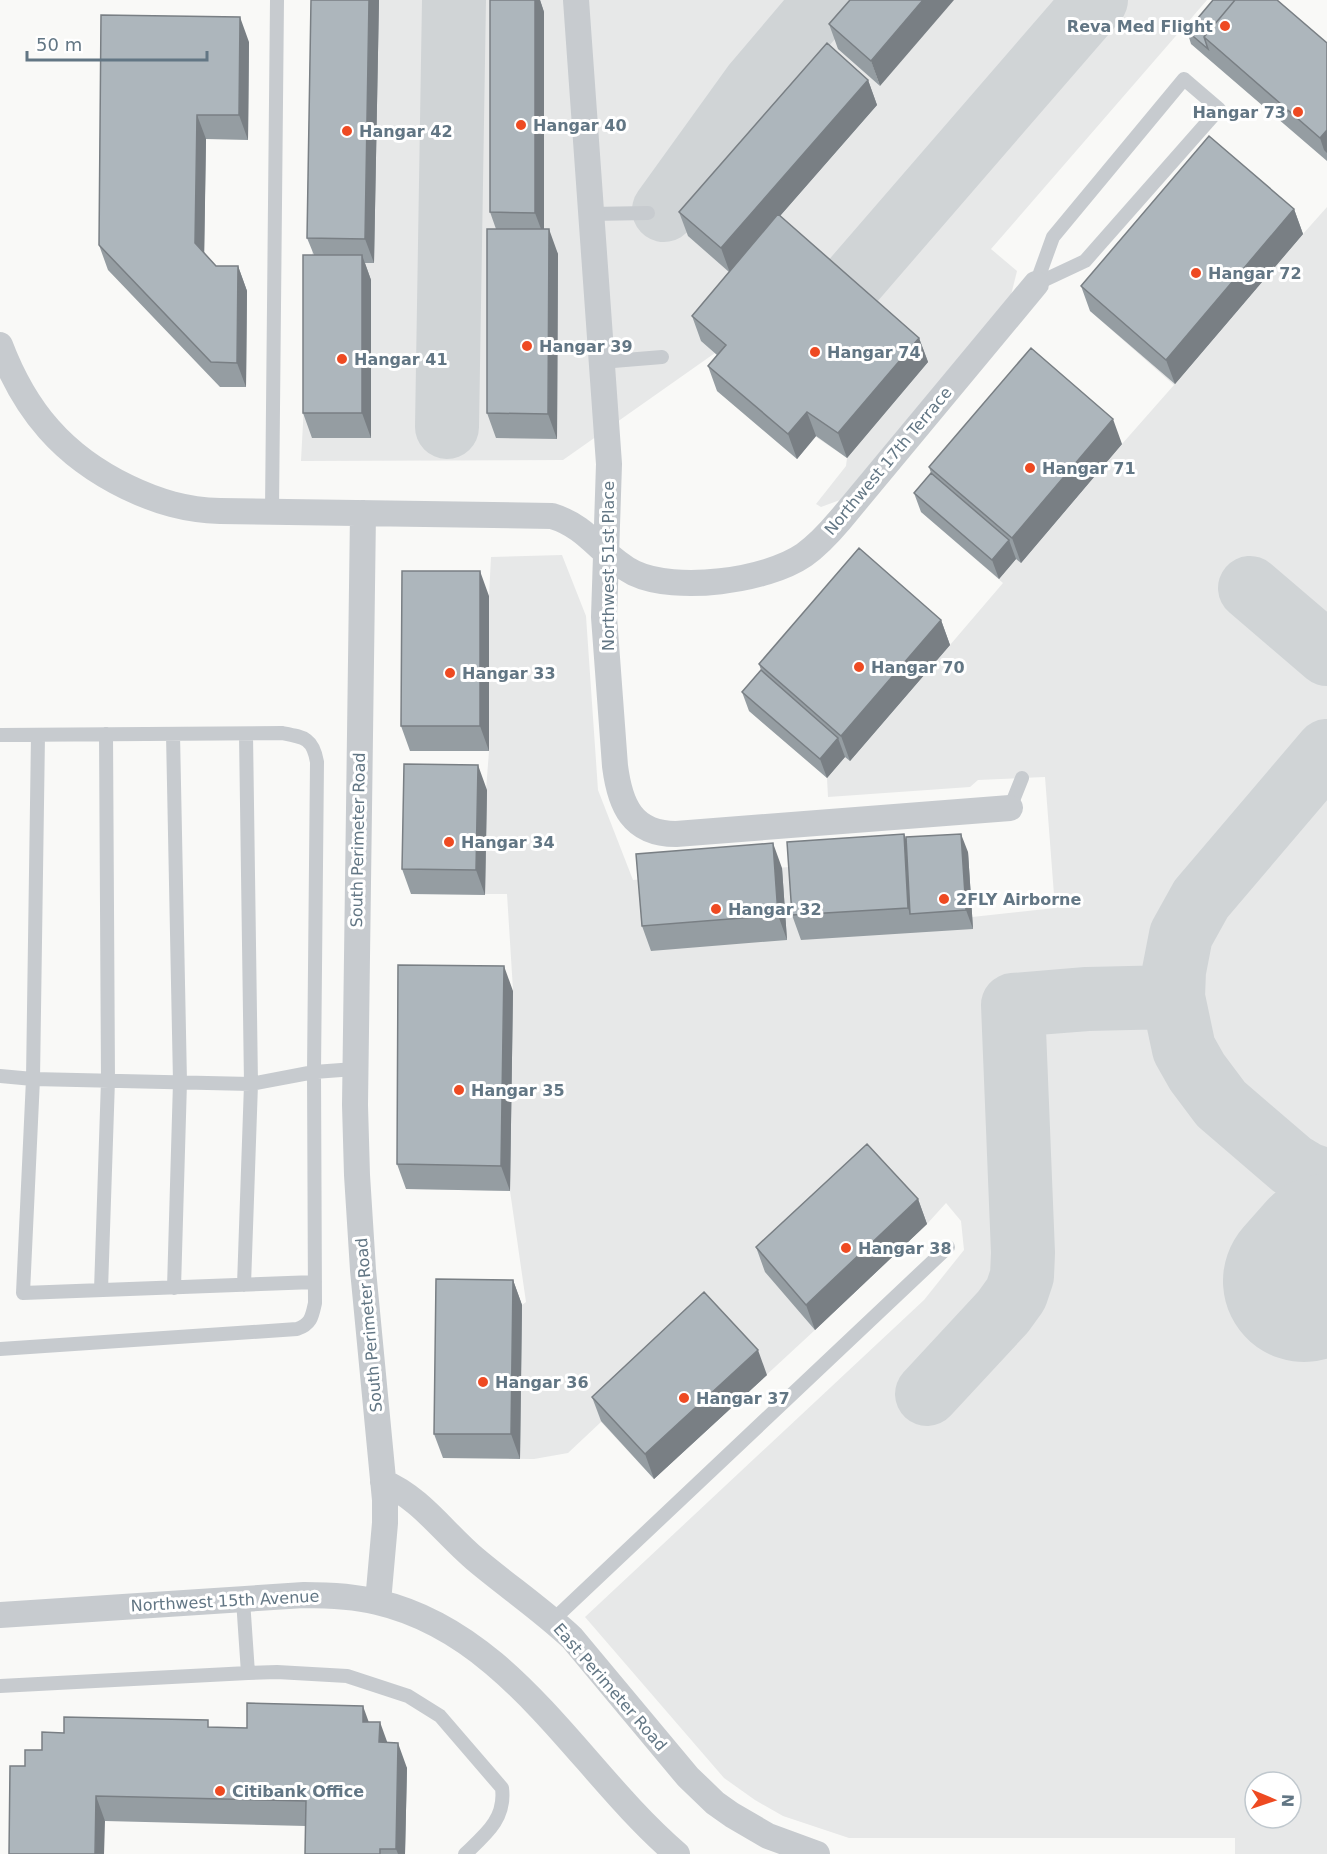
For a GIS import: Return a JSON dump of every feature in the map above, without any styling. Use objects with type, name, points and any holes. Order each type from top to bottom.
[{"type":"street","name":"Northwest 51st Place","points":[[576,0],[609,464],[604,617],[616,774],[626,808],[642,826],[663,834],[1010,808]]},
{"type":"street","name":"Northwest 17th Terrace","points":[[363,513],[552,516],[572,523],[583,530],[624,567],[645,577],[689,584],[760,573],[788,564],[817,544],[840,520],[1036,284]]},
{"type":"street","points":[[0,345],[15,380],[36,415],[61,443],[93,469],[131,489],[170,504],[202,510],[363,513]]},
{"type":"street","name":"South Perimeter Road","points":[[363,513],[355,1069],[359,1211],[385,1523],[378,1602]]},
{"type":"street","name":"East Perimeter Road","points":[[383,1482],[412,1498],[474,1558],[553,1620],[587,1655],[688,1777],[715,1803],[768,1836],[817,1854]]},
{"type":"street","name":"Northwest 15th Avenue","points":[[0,1615],[329,1595],[378,1602],[424,1618],[467,1642],[488,1658],[526,1694],[636,1816],[677,1854]]},
{"type":"lane","points":[[272,512],[277,0]]},
{"type":"lane","points":[[1184,79],[1219,109],[1085,261],[1036,284],[1053,237],[1184,79]]},
{"type":"lane","points":[[591,214],[648,213]]},
{"type":"lane","points":[[601,362],[662,357]]},
{"type":"lane","points":[[0,735],[282,733],[308,740],[315,749],[317,762],[313,1317],[308,1325],[297,1329],[0,1349]]},
{"type":"lane","points":[[101,1290],[108,1080],[106,734]]},
{"type":"lane","points":[[173,734],[180,1082],[174,1288]]},
{"type":"lane","points":[[244,1285],[251,1084],[246,734]]},
{"type":"lane","points":[[38,735],[33,1079],[23,1293],[315,1282]]},
{"type":"lane","points":[[1010,808],[1023,778]]},
{"type":"lane","points":[[0,1076],[33,1079],[251,1084],[314,1072],[355,1069]]},
{"type":"lane","points":[[553,1620],[948,1247]]},
{"type":"lane","points":[[243,1600],[248,1673]]},
{"type":"lane","points":[[0,1686],[287,1672],[346,1676],[408,1696],[440,1716],[502,1788],[504,1800],[494,1826],[465,1854]]},
{"type":"shaded area","points":[[321,0],[1207,0],[991,249],[1017,271],[1011,295],[840,500],[821,507],[816,504],[846,466],[847,458],[816,437],[797,459],[717,391],[735,369],[715,353],[563,460],[301,461],[319,122]]},
{"type":"shaded area","points":[[1327,207],[1327,1854],[1235,1854],[1235,1838],[849,1838],[783,1816],[724,1778],[585,1617],[924,1300],[964,1250],[961,1221],[946,1203],[927,1224],[815,1330],[654,1479],[601,1422],[568,1453],[534,1459],[443,1458],[446,1303],[522,1305],[526,1302],[510,1191],[406,1189],[513,990],[507,894],[411,894],[486,790],[489,751],[410,751],[411,596],[489,596],[491,557],[562,555],[586,616],[598,790],[633,880],[968,852],[972,917],[1055,908],[1045,777],[978,780],[970,787],[828,797],[827,778],[749,711],[950,645],[1003,583],[921,512],[1040,373],[1122,444],[1174,385],[1090,311],[1303,234]]},
{"type":"building","name":"Hangar 42","points":[[311,0],[369,0],[365,239],[307,238]]},
{"type":"building","name":"Hangar 40","points":[[490,0],[535,0],[535,213],[490,212]]},
{"type":"building","points":[[850,0],[923,0],[871,61],[829,24]]},
{"type":"building","points":[[1213,0],[1235,0],[1204,37],[1208,49],[1187,31]]},
{"type":"building","name":"Hangar 73","points":[[1235,0],[1277,0],[1327,43],[1327,130],[1320,138],[1204,37]]},
{"type":"building","points":[[101,15],[240,17],[239,115],[197,115],[195,243],[216,266],[238,266],[237,363],[211,362],[99,245]]},
{"type":"building","points":[[827,43],[868,80],[721,248],[679,212]]},
{"type":"building","name":"Hangar 72","points":[[1209,136],[1294,209],[1166,360],[1081,286]]},
{"type":"building","name":"Hangar 74","points":[[778,214],[919,338],[838,433],[807,412],[788,434],[708,366],[726,345],[692,316]]},
{"type":"building","name":"Hangar 39","points":[[487,229],[549,229],[548,414],[487,413]]},
{"type":"building","name":"Hangar 41","points":[[303,255],[362,255],[362,413],[303,413]]},
{"type":"building","name":"Hangar 71","points":[[1031,348],[1113,419],[1012,538],[929,467]]},
{"type":"building","points":[[931,473],[1009,540],[992,560],[914,493]]},
{"type":"building","name":"Hangar 70","points":[[859,548],[941,620],[841,736],[759,664]]},
{"type":"building","name":"Hangar 33","points":[[402,571],[480,571],[480,726],[401,726]]},
{"type":"building","points":[[761,670],[838,738],[820,759],[742,692]]},
{"type":"building","name":"Hangar 34","points":[[404,764],[478,765],[476,870],[402,869]]},
{"type":"building","points":[[904,834],[908,908],[792,915],[787,842]]},
{"type":"building","points":[[961,834],[966,910],[910,914],[906,837]]},
{"type":"building","name":"Hangar 32","points":[[773,843],[778,915],[642,926],[636,854]]},
{"type":"building","name":"Hangar 35","points":[[398,965],[504,966],[501,1166],[397,1164]]},
{"type":"building","name":"Hangar 38","points":[[867,1144],[918,1199],[806,1305],[756,1247]]},
{"type":"building","name":"Hangar 36","points":[[436,1279],[513,1280],[511,1434],[434,1434]]},
{"type":"building","name":"Hangar 37","points":[[704,1292],[758,1350],[645,1454],[592,1397]]},
{"type":"building","name":"Citibank Office","points":[[247,1703],[363,1706],[363,1722],[380,1722],[379,1742],[398,1743],[396,1849],[380,1849],[380,1854],[305,1854],[306,1801],[96,1796],[95,1854],[9,1854],[10,1766],[25,1766],[25,1750],[42,1750],[42,1732],[64,1733],[64,1717],[208,1720],[208,1727],[247,1728]]},
{"type":"taxiway","points":[[447,427],[454,0]]},
{"type":"taxiway","points":[[664,210],[754,85],[826,0]]},
{"type":"taxiway","points":[[845,290],[1096,0]]},
{"type":"taxiway","points":[[1250,588],[1327,654]]},
{"type":"taxiway","points":[[1327,751],[1201,899],[1181,935],[1174,971],[1173,997],[1184,1049],[1197,1072],[1221,1104],[1292,1165],[1307,1174],[1327,1181]]},
{"type":"taxiway","points":[[927,1394],[1003,1312],[1016,1294],[1022,1276],[1013,1005],[1087,999],[1173,997]]},
{"type":"taxiway","points":[[1320,1263],[1327,1269]]},
{"type":"runway","points":[[1304,1281],[1327,1255]]},
{"type":"place","name":"Reva Med Flight","points":[[1225,26]]},
{"type":"place","name":"Hangar 73","points":[[1298,112]]},
{"type":"place","name":"Hangar 40","points":[[521,125]]},
{"type":"place","name":"Hangar 42","points":[[347,131]]},
{"type":"place","name":"Hangar 72","points":[[1196,273]]},
{"type":"place","name":"Hangar 39","points":[[527,346]]},
{"type":"place","name":"Hangar 74","points":[[815,352]]},
{"type":"place","name":"Hangar 41","points":[[342,359]]},
{"type":"place","name":"Hangar 71","points":[[1030,468]]},
{"type":"place","name":"Hangar 70","points":[[859,667]]},
{"type":"place","name":"Hangar 33","points":[[450,673]]},
{"type":"place","name":"Hangar 34","points":[[449,842]]},
{"type":"place","name":"2FLY Airborne","points":[[944,899]]},
{"type":"place","name":"Hangar 32","points":[[716,909]]},
{"type":"place","name":"Hangar 35","points":[[459,1090]]},
{"type":"place","name":"Hangar 38","points":[[846,1248]]},
{"type":"place","name":"Hangar 36","points":[[483,1382]]},
{"type":"place","name":"Hangar 37","points":[[684,1398]]},
{"type":"place","name":"Citibank Office","points":[[220,1791]]}]
